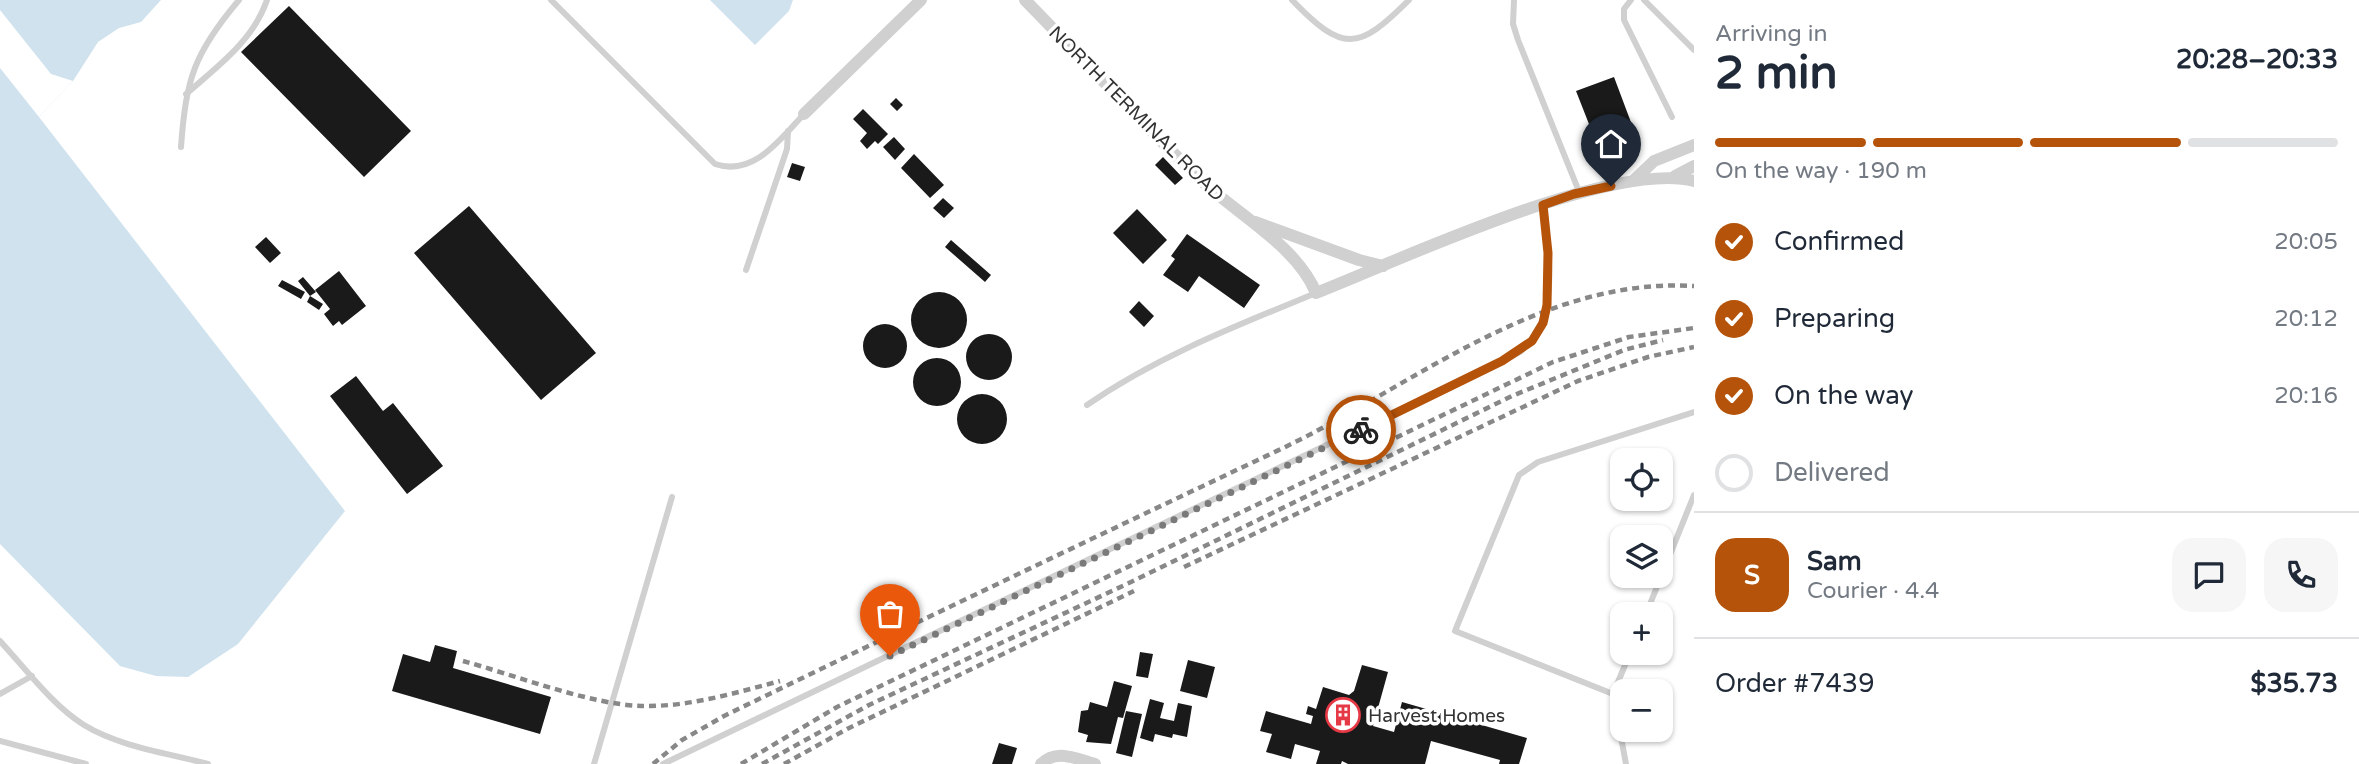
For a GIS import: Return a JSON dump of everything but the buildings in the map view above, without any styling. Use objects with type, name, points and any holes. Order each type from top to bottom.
[{"type":"street","points":[[804,114],[921,0]]},
{"type":"street","name":"NORTH TERMINAL ROAD","points":[[1025,0],[1199,178],[1252,221],[1298,264],[1316,293]]},
{"type":"street","points":[[1633,181],[1654,161],[1694,145]]},
{"type":"street","points":[[1316,293],[1543,205],[1633,181],[1675,176],[1694,166]]},
{"type":"street","points":[[1675,176],[1694,181]]},
{"type":"street","name":"NORTH TERMINAL ROAD","points":[[1252,221],[1359,260],[1383,266]]},
{"type":"street","points":[[1041,764],[1051,756],[1060,754],[1095,764]]},
{"type":"lane","points":[[181,148],[184,95],[207,39],[239,0]]},
{"type":"lane","points":[[184,95],[229,57],[253,30],[267,0]]},
{"type":"lane","points":[[551,0],[715,164],[734,167],[755,161],[804,114]]},
{"type":"lane","points":[[1292,0],[1321,29],[1344,40],[1371,35],[1409,0]]},
{"type":"lane","points":[[1507,0],[1512,8],[1518,40],[1580,194]]},
{"type":"lane","points":[[1512,8],[1514,0]]},
{"type":"lane","points":[[1632,0],[1623,9],[1624,20],[1672,117]]},
{"type":"lane","points":[[1644,0],[1694,50]]},
{"type":"lane","points":[[746,270],[787,149],[788,131]]},
{"type":"lane","points":[[663,764],[1520,352],[1538,333],[1547,305],[1548,253],[1543,205]]},
{"type":"lane","points":[[1087,405],[1143,368],[1183,348],[1316,293]]},
{"type":"lane","points":[[1610,692],[1455,631],[1519,475],[1538,462],[1694,412]]},
{"type":"lane","points":[[1651,602],[1694,495]]},
{"type":"lane","points":[[594,764],[672,497]]},
{"type":"lane","points":[[0,641],[65,710],[104,736],[208,764]]},
{"type":"lane","points":[[0,694],[32,676]]},
{"type":"lane","points":[[0,741],[86,764]]},
{"type":"lane","points":[[1622,742],[1626,764]]},
{"type":"water","points":[[0,0],[161,0],[141,22],[119,28],[98,42],[73,81],[39,117],[345,511],[238,644],[188,677],[156,676],[120,666],[0,544]]},
{"type":"water","points":[[710,0],[793,0],[789,11],[755,45]]},
{"type":"pier","points":[[0,10],[51,74],[73,81],[39,117],[0,68]]},
{"type":"railway","points":[[653,764],[682,740],[724,716],[1281,449],[1479,340],[1530,317],[1583,299],[1637,288],[1694,286]]},
{"type":"railway","points":[[741,764],[837,707],[1553,362],[1629,337],[1694,328]]},
{"type":"railway","points":[[762,764],[869,705],[1131,582],[1512,396],[1624,350],[1663,340]]},
{"type":"railway","points":[[1184,567],[1578,381],[1648,357],[1694,347]]},
{"type":"railway","points":[[784,764],[847,729],[1134,591]]},
{"type":"railway","points":[[463,661],[600,701],[642,706],[694,702],[780,681]]},
{"type":"way so far","points":[[890,656],[1361,430]]},
{"type":"place","name":"Harvest Homes","points":[[1343,715]]},
{"type":"route","points":[[1361,430],[1520,352],[1532,341],[1543,323],[1548,295],[1548,253],[1543,205],[1574,194],[1611,186]]}]
